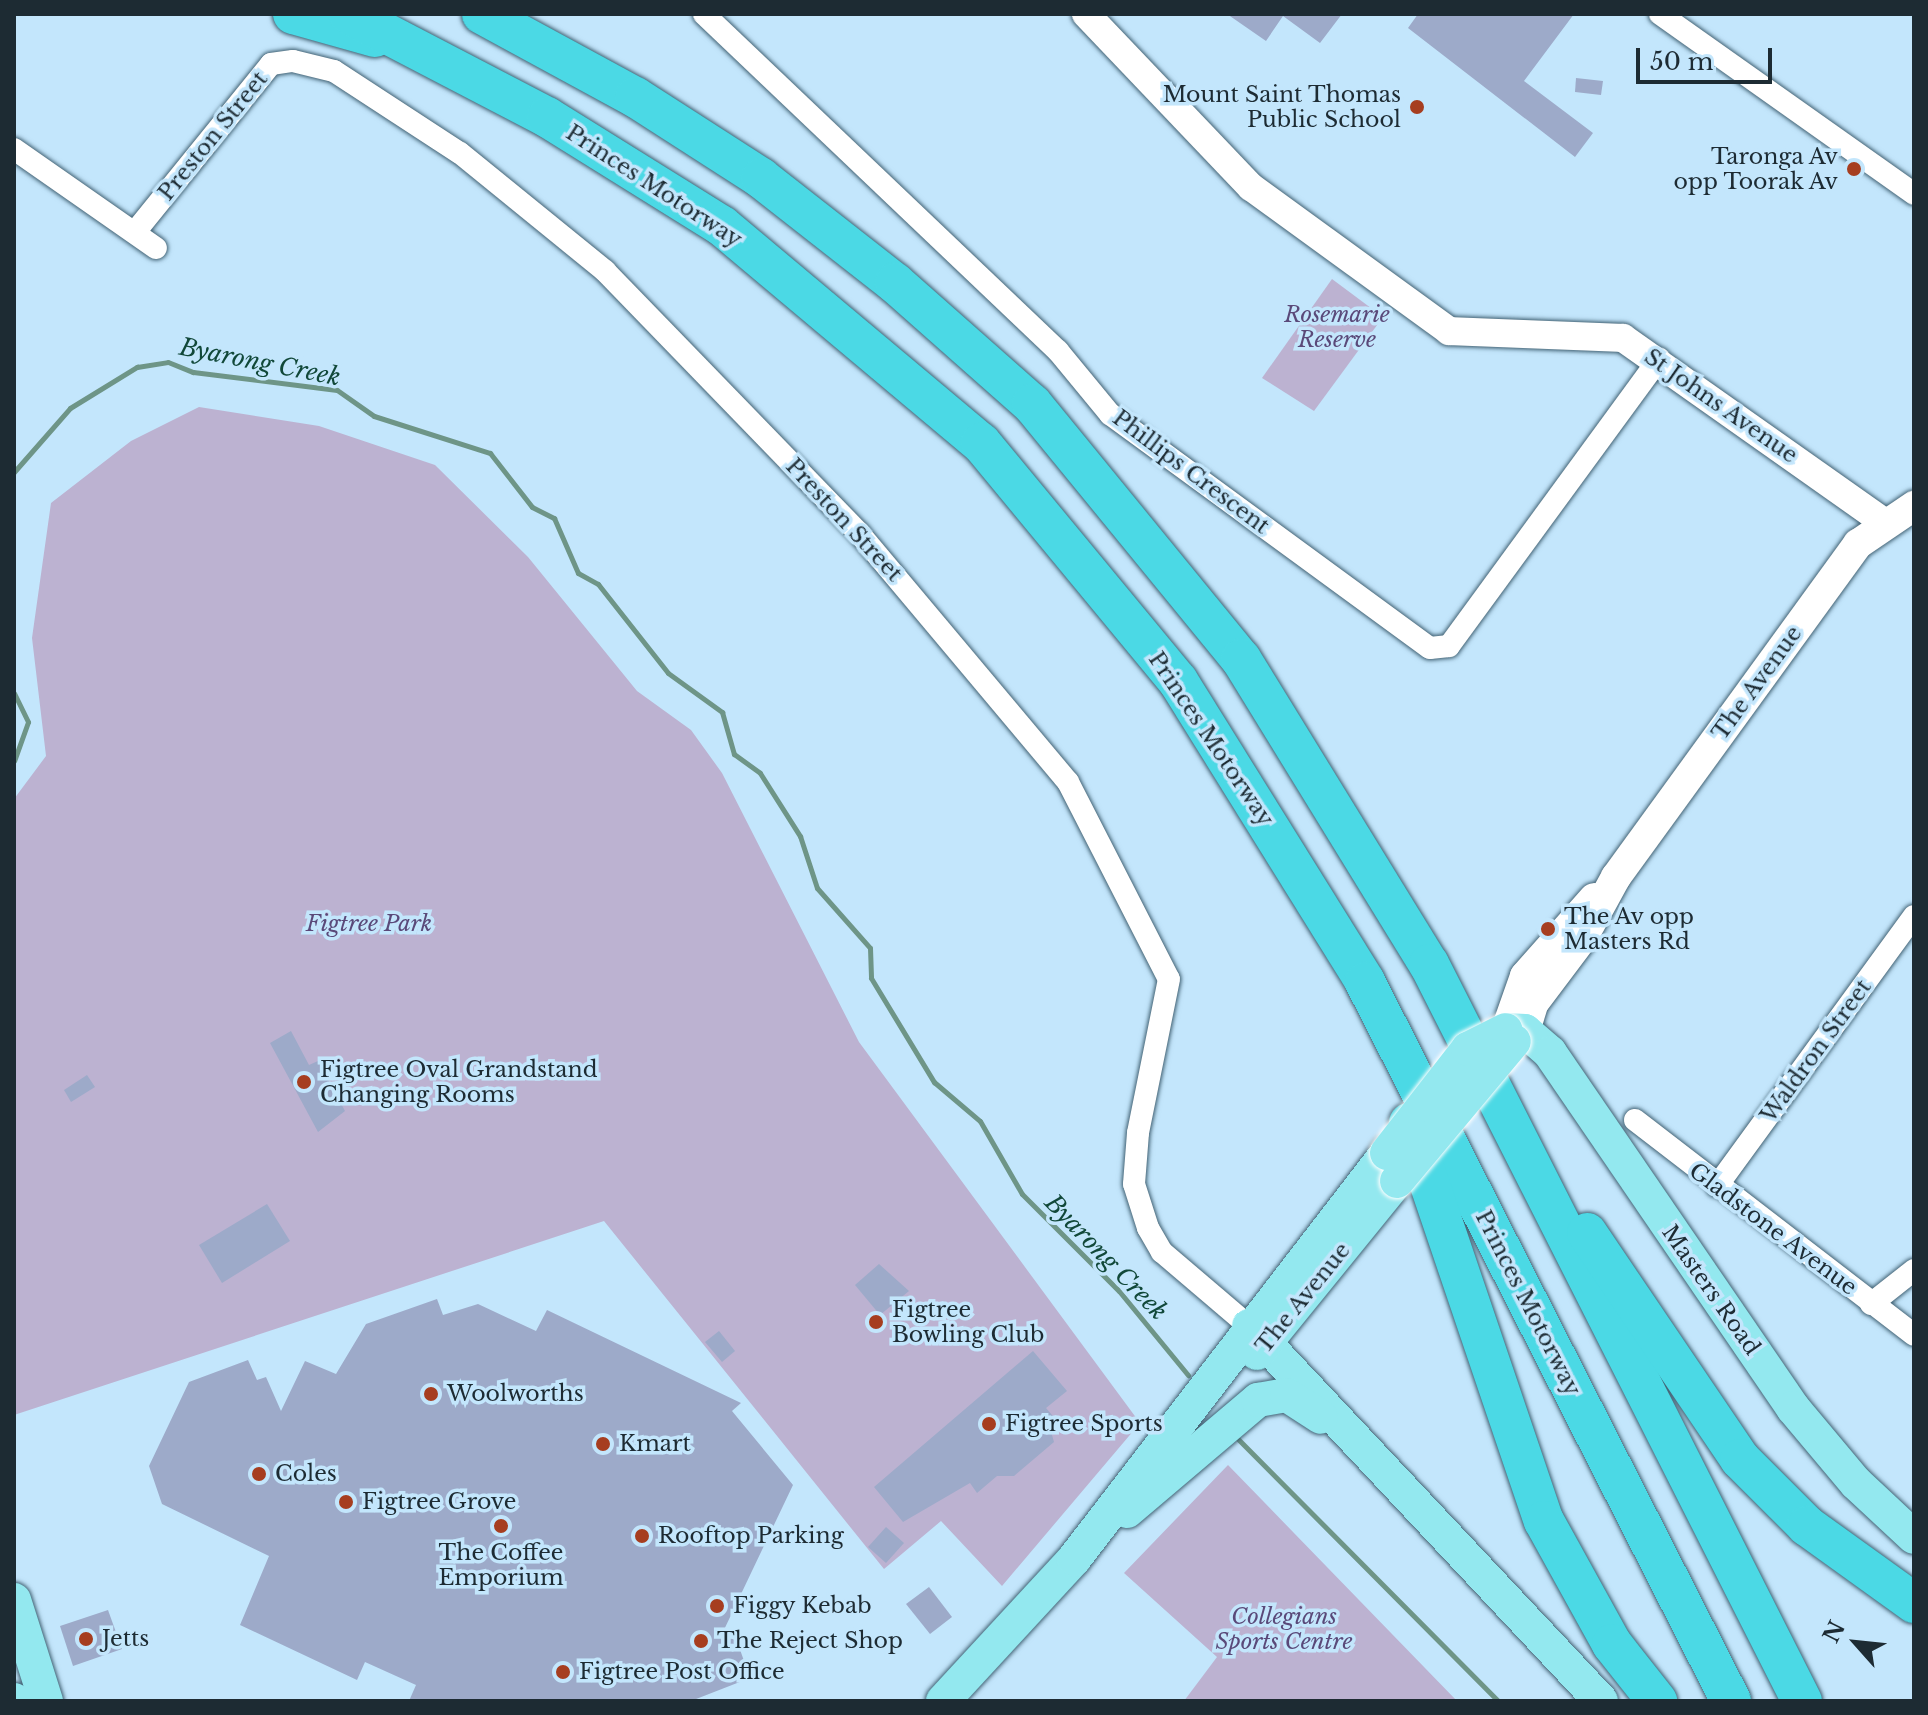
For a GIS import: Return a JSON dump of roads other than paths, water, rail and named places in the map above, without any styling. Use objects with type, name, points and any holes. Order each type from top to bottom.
[{"type":"highway","points":[[293,14],[417,49]]},
{"type":"highway","name":"Princes Motorway","points":[[349,14],[547,117],[722,226],[981,443],[1178,681],[1365,982],[1731,1701]]},
{"type":"highway","points":[[482,14],[635,97],[761,178],[1032,404],[1241,659],[1429,964],[1594,1244],[1740,1459],[1807,1526],[1914,1603]]},
{"type":"highway","points":[[1429,964],[1802,1701]]},
{"type":"highway","points":[[1365,982],[1544,1521],[1612,1644],[1657,1701]]},
{"type":"main road","name":"The Avenue","points":[[943,1701],[1074,1559],[1258,1334],[1392,1167],[1468,1049],[1512,1032],[1582,939],[1616,877],[1858,544],[1884,522],[1914,506]]},
{"type":"main road","name":"Masters Road","points":[[1512,1032],[1559,1065],[1793,1408],[1856,1483],[1914,1537]]},
{"type":"main road","points":[[1258,1334],[1355,1445],[1601,1701]]},
{"type":"main road","points":[[1074,1559],[1222,1425],[1266,1396],[1300,1401],[1355,1445]]},
{"type":"main road","points":[[15,1608],[46,1701]]},
{"type":"street","name":"Phillips Crescent","points":[[704,14],[1058,351],[1110,414],[1430,648],[1449,646],[1659,359]]},
{"type":"street","name":"St Johns Avenue","points":[[1086,14],[1251,187],[1449,331],[1623,338],[1659,359],[1884,522]]},
{"type":"street","points":[[1660,14],[1914,194]]},
{"type":"street","name":"Preston Street","points":[[135,232],[271,64],[293,61],[334,71],[460,153],[605,271],[879,555],[1068,782],[1169,979],[1138,1133],[1134,1184],[1148,1228],[1162,1252],[1258,1334]]},
{"type":"street","points":[[14,149],[156,248]]},
{"type":"street","name":"Waldron Street","points":[[1717,1186],[1914,916]]},
{"type":"street","name":"Gladstone Avenue","points":[[1635,1120],[1914,1335]]},
{"type":"street","points":[[1871,1304],[1914,1270]]},
{"type":"waterway","name":"Byarong Creek","points":[[14,472],[70,408],[137,367],[168,362],[193,372],[337,390],[374,416],[490,453],[532,507],[554,518],[578,573],[598,584],[668,673],[722,712],[734,754],[760,773],[800,836],[817,888],[870,948],[871,978],[934,1082],[980,1121],[1022,1194],[1119,1291],[1188,1375]]},
{"type":"waterway","name":"Byarong Creek","points":[[14,693],[28,722],[14,761]]},
{"type":"waterway","name":"Byarong Creek","points":[[1237,1438],[1498,1701]]},
{"type":"place","name":"Mount Saint Thomas Public School","points":[[1417,107]]},
{"type":"place","name":"Taronga Av opp Toorak Av","points":[[1854,169]]},
{"type":"place","name":"The Av opp Masters Rd","points":[[1548,929]]},
{"type":"place","name":"Figtree Oval Grandstand Changing Rooms","points":[[304,1082]]},
{"type":"place","name":"Figtree Bowling Club","points":[[876,1322]]},
{"type":"place","name":"Woolworths","points":[[431,1394]]},
{"type":"place","name":"Figtree Sports","points":[[989,1424]]},
{"type":"place","name":"Kmart","points":[[603,1444]]},
{"type":"place","name":"Coles","points":[[259,1474]]},
{"type":"place","name":"Figtree Grove","points":[[346,1502]]},
{"type":"place","name":"The Coffee Emporium","points":[[501,1526]]},
{"type":"place","name":"Rooftop Parking","points":[[642,1536]]},
{"type":"place","name":"Figgy Kebab","points":[[717,1606]]},
{"type":"place","name":"Jetts","points":[[86,1639]]},
{"type":"place","name":"The Reject Shop","points":[[701,1641]]},
{"type":"place","name":"Figtree Post Office","points":[[563,1672]]},
{"type":"park label","name":"Rosemarie Reserve","points":[[1337,326]]},
{"type":"park label","name":"Figtree Park","points":[[369,924]]},
{"type":"park label","name":"Collegians Sports Centre","points":[[1284,1628]]}]
